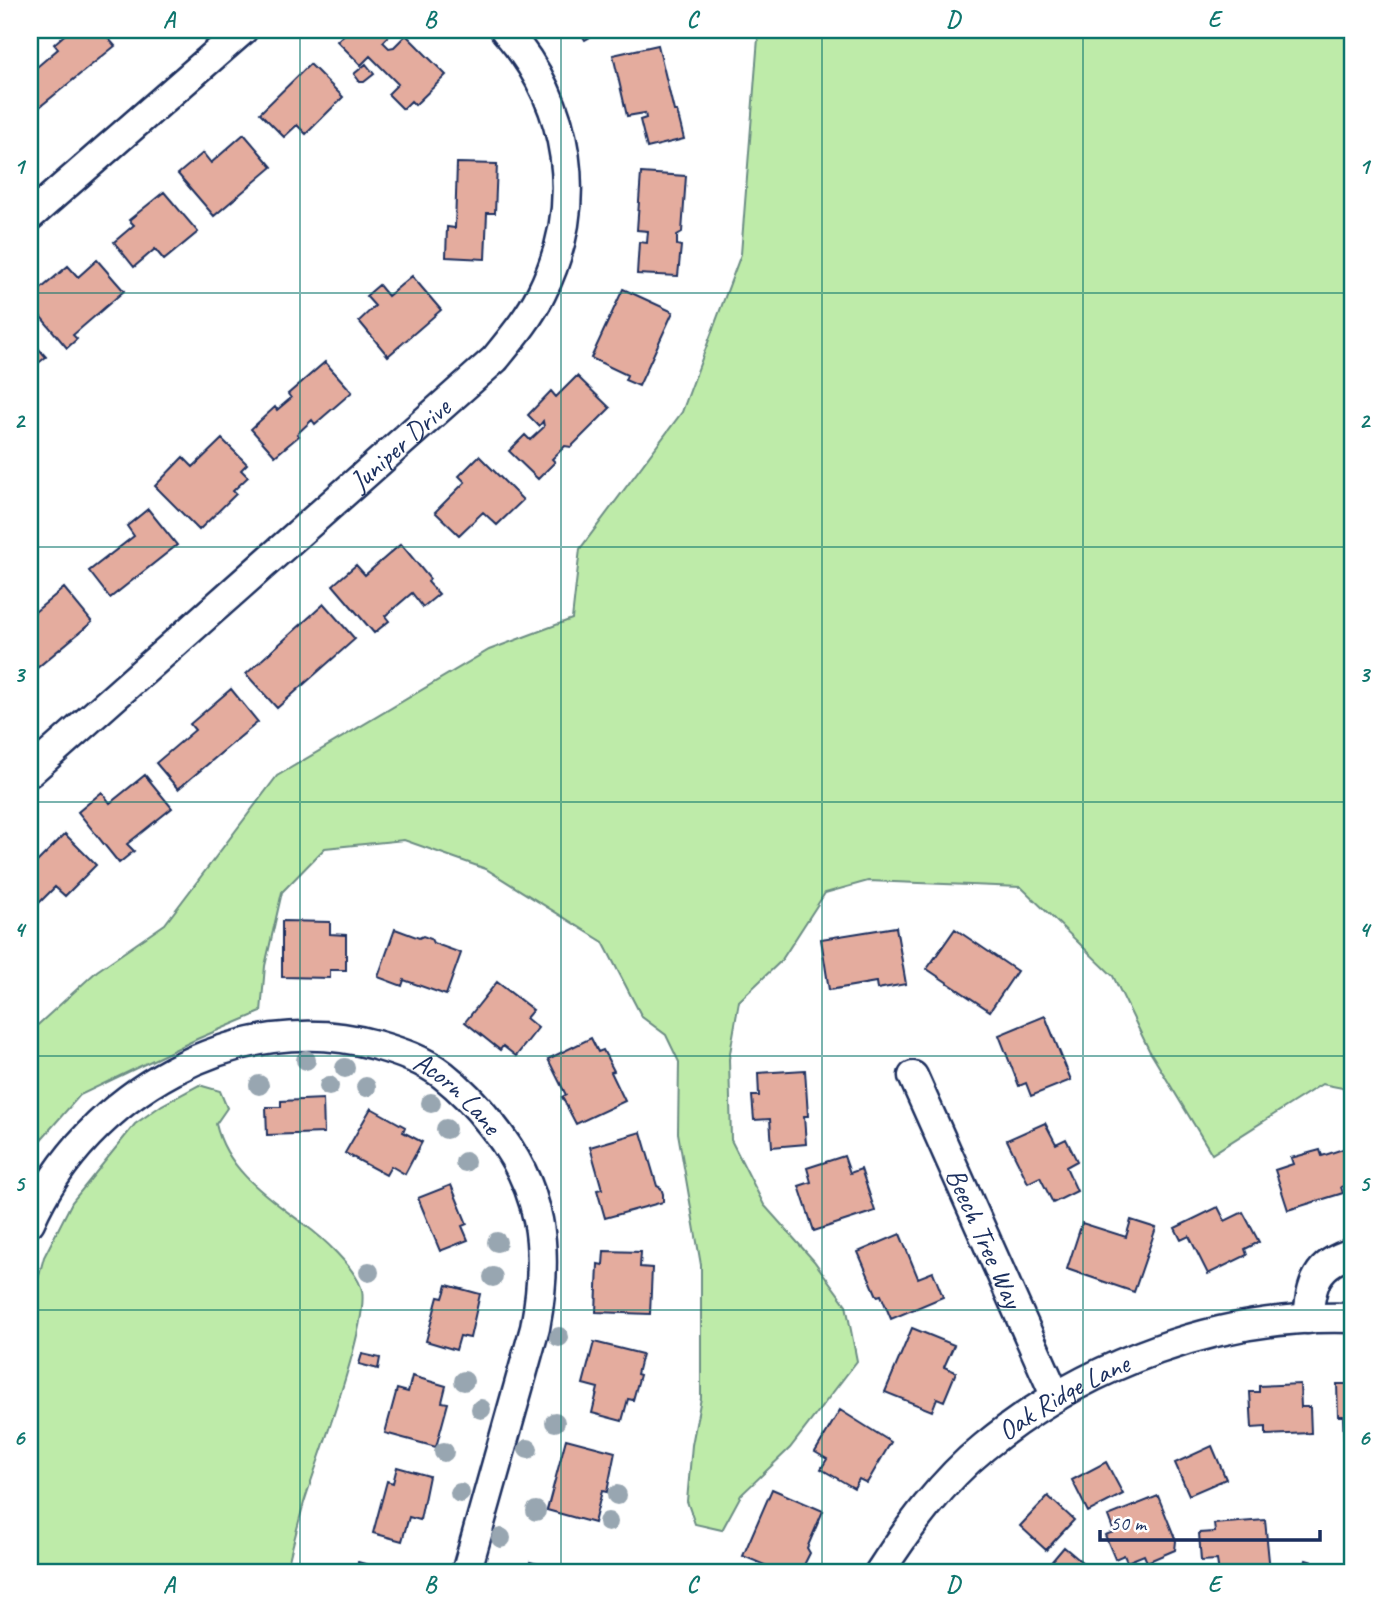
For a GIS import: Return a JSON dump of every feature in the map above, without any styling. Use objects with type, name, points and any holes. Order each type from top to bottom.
[{"type":"street","points":[[30,216],[243,30]]},
{"type":"street","name":"Juniper Drive","points":[[30,772],[495,359],[521,328],[554,267],[563,234],[567,197],[565,157],[557,118],[544,84],[521,48],[505,30]]},
{"type":"street","name":"Acorn Lane","points":[[30,1222],[57,1172],[86,1138],[133,1097],[200,1056],[240,1043],[281,1036],[323,1035],[361,1041],[404,1053],[442,1074],[475,1103],[522,1170],[538,1211],[542,1249],[542,1291],[535,1328],[466,1573]]},
{"type":"street","name":"Beech Tree Way","points":[[913,1076],[1056,1397]]},
{"type":"street","points":[[1307,1319],[1310,1292],[1319,1272],[1337,1257],[1353,1253]]},
{"type":"street","name":"Oak Ridge Lane","points":[[879,1573],[958,1471],[983,1447],[1056,1397],[1097,1375],[1181,1341],[1235,1329],[1307,1319],[1353,1318]]},
{"type":"green space","points":[[753,30],[1353,30],[1353,1090],[1322,1084],[1212,1154],[1149,1050],[1113,976],[1021,887],[868,881],[825,893],[781,961],[739,1001],[729,1059],[731,1140],[764,1205],[814,1261],[846,1305],[857,1361],[790,1448],[741,1495],[722,1530],[695,1524],[687,1501],[692,1445],[701,1398],[701,1265],[678,1133],[679,1062],[666,1035],[642,1017],[603,942],[486,869],[404,840],[325,848],[282,892],[265,966],[261,1012],[197,1039],[80,1095],[30,1152],[30,1032],[97,971],[165,924],[277,776],[489,650],[572,619],[580,549],[682,412],[741,254],[758,38]]},
{"type":"green space","points":[[199,1085],[220,1091],[227,1108],[216,1124],[221,1141],[239,1169],[263,1193],[329,1245],[345,1262],[361,1287],[359,1329],[341,1394],[303,1506],[286,1573],[30,1573],[30,1309],[44,1257],[72,1202],[135,1124],[162,1105]]},
{"type":"building","points":[[70,30],[101,30],[115,46],[37,109],[30,100],[30,67],[34,64],[37,67],[58,49],[54,44]]},
{"type":"building","points":[[349,30],[390,30],[393,32],[383,42],[389,48],[394,47],[406,35],[446,75],[415,105],[411,101],[403,109],[388,94],[398,84],[370,56],[361,65],[337,41]]},
{"type":"building","points":[[579,30],[603,30],[585,40]]},
{"type":"building","points":[[658,45],[674,111],[677,111],[684,139],[647,148],[640,120],[646,118],[645,113],[627,116],[613,55]]},
{"type":"building","points":[[310,64],[343,97],[306,134],[297,125],[284,137],[260,113]]},
{"type":"building","points":[[366,64],[374,74],[360,82],[354,74]]},
{"type":"building","points":[[244,134],[272,167],[214,216],[178,174],[203,153],[211,163]]},
{"type":"building","points":[[457,163],[497,164],[495,213],[487,213],[485,259],[446,257],[447,227],[455,228]]},
{"type":"building","points":[[641,173],[686,176],[682,232],[677,235],[677,245],[681,246],[678,276],[637,274],[639,242],[647,243],[648,231],[637,230]]},
{"type":"building","points":[[164,192],[198,232],[164,260],[155,249],[134,267],[114,242],[134,225],[129,220]]},
{"type":"building","points":[[97,260],[124,291],[73,335],[77,339],[67,348],[30,304],[30,298],[68,266],[78,277]]},
{"type":"building","points":[[412,276],[441,310],[388,356],[359,321],[375,306],[366,296],[379,285],[388,296]]},
{"type":"building","points":[[623,289],[673,312],[639,386],[625,380],[627,375],[591,358]]},
{"type":"building","points":[[30,339],[46,357],[30,370]]},
{"type":"building","points":[[325,362],[352,392],[315,424],[312,420],[297,434],[299,436],[275,456],[251,429],[275,407],[277,410],[291,398],[288,394]]},
{"type":"building","points":[[577,376],[610,408],[571,447],[565,446],[552,459],[555,462],[538,479],[509,451],[525,435],[530,440],[544,427],[543,421],[539,426],[528,415],[551,391],[556,397]]},
{"type":"building","points":[[222,439],[247,464],[241,470],[248,477],[233,491],[236,494],[199,530],[155,486],[183,457],[193,467]]},
{"type":"building","points":[[479,456],[523,500],[497,525],[483,512],[459,535],[435,512],[465,482],[459,476]]},
{"type":"building","points":[[148,509],[177,545],[110,598],[89,571],[134,536],[127,526]]},
{"type":"building","points":[[401,544],[439,594],[423,607],[412,593],[385,616],[389,621],[374,633],[333,585],[356,565],[365,575]]},
{"type":"building","points":[[64,588],[92,622],[37,668],[30,660],[30,616]]},
{"type":"building","points":[[324,604],[355,639],[277,708],[246,674]]},
{"type":"building","points":[[231,689],[258,722],[178,789],[156,763],[195,730],[190,724]]},
{"type":"building","points":[[145,775],[172,808],[127,844],[134,851],[119,863],[78,812],[102,792],[110,803]]},
{"type":"building","points":[[65,834],[96,865],[65,896],[55,887],[34,908],[30,903],[30,869]]},
{"type":"building","points":[[282,921],[330,922],[330,934],[346,935],[346,970],[330,970],[330,978],[282,977]]},
{"type":"building","points":[[896,927],[906,984],[877,989],[876,982],[829,990],[821,939]]},
{"type":"building","points":[[395,929],[419,938],[423,936],[431,939],[433,943],[461,953],[446,995],[404,980],[402,986],[378,977]]},
{"type":"building","points":[[955,929],[1017,971],[990,1011],[927,969]]},
{"type":"building","points":[[497,982],[533,1010],[526,1018],[538,1028],[516,1056],[503,1046],[500,1050],[465,1022]]},
{"type":"building","points":[[1045,1016],[1071,1080],[1031,1096],[1026,1083],[1019,1086],[999,1035]]},
{"type":"building","points":[[591,1038],[598,1052],[603,1050],[625,1101],[576,1124],[562,1097],[566,1095],[548,1059]]},
{"type":"building","points":[[805,1070],[808,1116],[804,1116],[806,1144],[772,1147],[770,1119],[754,1120],[752,1096],[759,1096],[758,1073]]},
{"type":"building","points":[[323,1099],[324,1133],[267,1135],[266,1107],[281,1107],[281,1101]]},
{"type":"building","points":[[371,1108],[405,1127],[403,1132],[422,1142],[405,1174],[391,1166],[386,1175],[345,1153]]},
{"type":"building","points":[[1045,1123],[1056,1144],[1066,1139],[1077,1161],[1066,1167],[1077,1191],[1053,1203],[1040,1177],[1028,1183],[1007,1140]]},
{"type":"building","points":[[641,1132],[657,1186],[663,1194],[663,1202],[605,1218],[597,1190],[602,1189],[590,1147]]},
{"type":"building","points":[[1349,1147],[1353,1161],[1353,1183],[1341,1187],[1343,1193],[1288,1210],[1275,1170],[1293,1164],[1291,1158],[1320,1150],[1322,1156]]},
{"type":"building","points":[[844,1156],[850,1173],[861,1169],[875,1211],[814,1231],[799,1186],[811,1182],[807,1168]]},
{"type":"building","points":[[451,1185],[467,1224],[462,1226],[468,1240],[440,1251],[418,1198]]},
{"type":"building","points":[[1218,1207],[1225,1221],[1243,1212],[1259,1242],[1245,1249],[1247,1255],[1208,1274],[1189,1236],[1181,1240],[1175,1228]]},
{"type":"building","points":[[1131,1220],[1156,1228],[1134,1292],[1067,1269],[1082,1223],[1126,1237]]},
{"type":"building","points":[[900,1234],[918,1278],[933,1272],[943,1297],[891,1319],[881,1295],[877,1296],[858,1252]]},
{"type":"building","points":[[604,1251],[641,1252],[640,1267],[652,1268],[650,1314],[596,1312],[598,1264],[603,1265]]},
{"type":"building","points":[[447,1285],[480,1294],[470,1338],[460,1336],[456,1350],[426,1341],[438,1297],[443,1298]]},
{"type":"building","points":[[912,1328],[954,1345],[944,1367],[956,1372],[944,1401],[937,1398],[932,1411],[885,1392]]},
{"type":"building","points":[[594,1342],[642,1354],[633,1400],[628,1399],[622,1421],[592,1413],[598,1388],[583,1384]]},
{"type":"building","points":[[362,1354],[380,1358],[378,1369],[359,1364]]},
{"type":"building","points":[[412,1376],[446,1386],[442,1402],[448,1403],[436,1447],[385,1433],[397,1389],[408,1392]]},
{"type":"building","points":[[1300,1384],[1301,1407],[1310,1407],[1311,1433],[1266,1435],[1266,1427],[1252,1428],[1250,1392],[1259,1392],[1259,1386]]},
{"type":"building","points":[[1337,1384],[1353,1384],[1353,1440],[1344,1440],[1343,1416],[1338,1416]]},
{"type":"building","points":[[840,1410],[891,1442],[867,1483],[859,1479],[854,1488],[821,1469],[827,1459],[815,1452]]},
{"type":"building","points":[[566,1439],[615,1452],[607,1492],[602,1491],[594,1523],[547,1510]]},
{"type":"building","points":[[1212,1446],[1226,1479],[1189,1495],[1175,1463]]},
{"type":"building","points":[[1106,1462],[1123,1494],[1088,1512],[1072,1480]]},
{"type":"building","points":[[397,1467],[429,1476],[420,1520],[409,1517],[402,1541],[373,1533],[387,1481],[393,1483]]},
{"type":"building","points":[[772,1489],[823,1511],[807,1548],[810,1553],[800,1573],[784,1573],[743,1556]]},
{"type":"building","points":[[1048,1496],[1074,1520],[1046,1550],[1020,1526]]},
{"type":"building","points":[[1158,1496],[1176,1541],[1175,1550],[1147,1562],[1144,1555],[1127,1562],[1124,1555],[1115,1559],[1105,1535],[1114,1532],[1108,1516]]},
{"type":"building","points":[[1265,1520],[1270,1571],[1219,1573],[1217,1560],[1201,1561],[1199,1533],[1215,1532],[1214,1524]]},
{"type":"building","points":[[1064,1547],[1095,1573],[1042,1573]]},
{"type":"building","points":[[1306,1560],[1348,1573],[1302,1573]]},
{"type":"building","points":[[358,1562],[397,1573],[355,1573]]},
{"type":"building","points":[[530,1562],[549,1567],[553,1565],[569,1573],[527,1573]]}]
